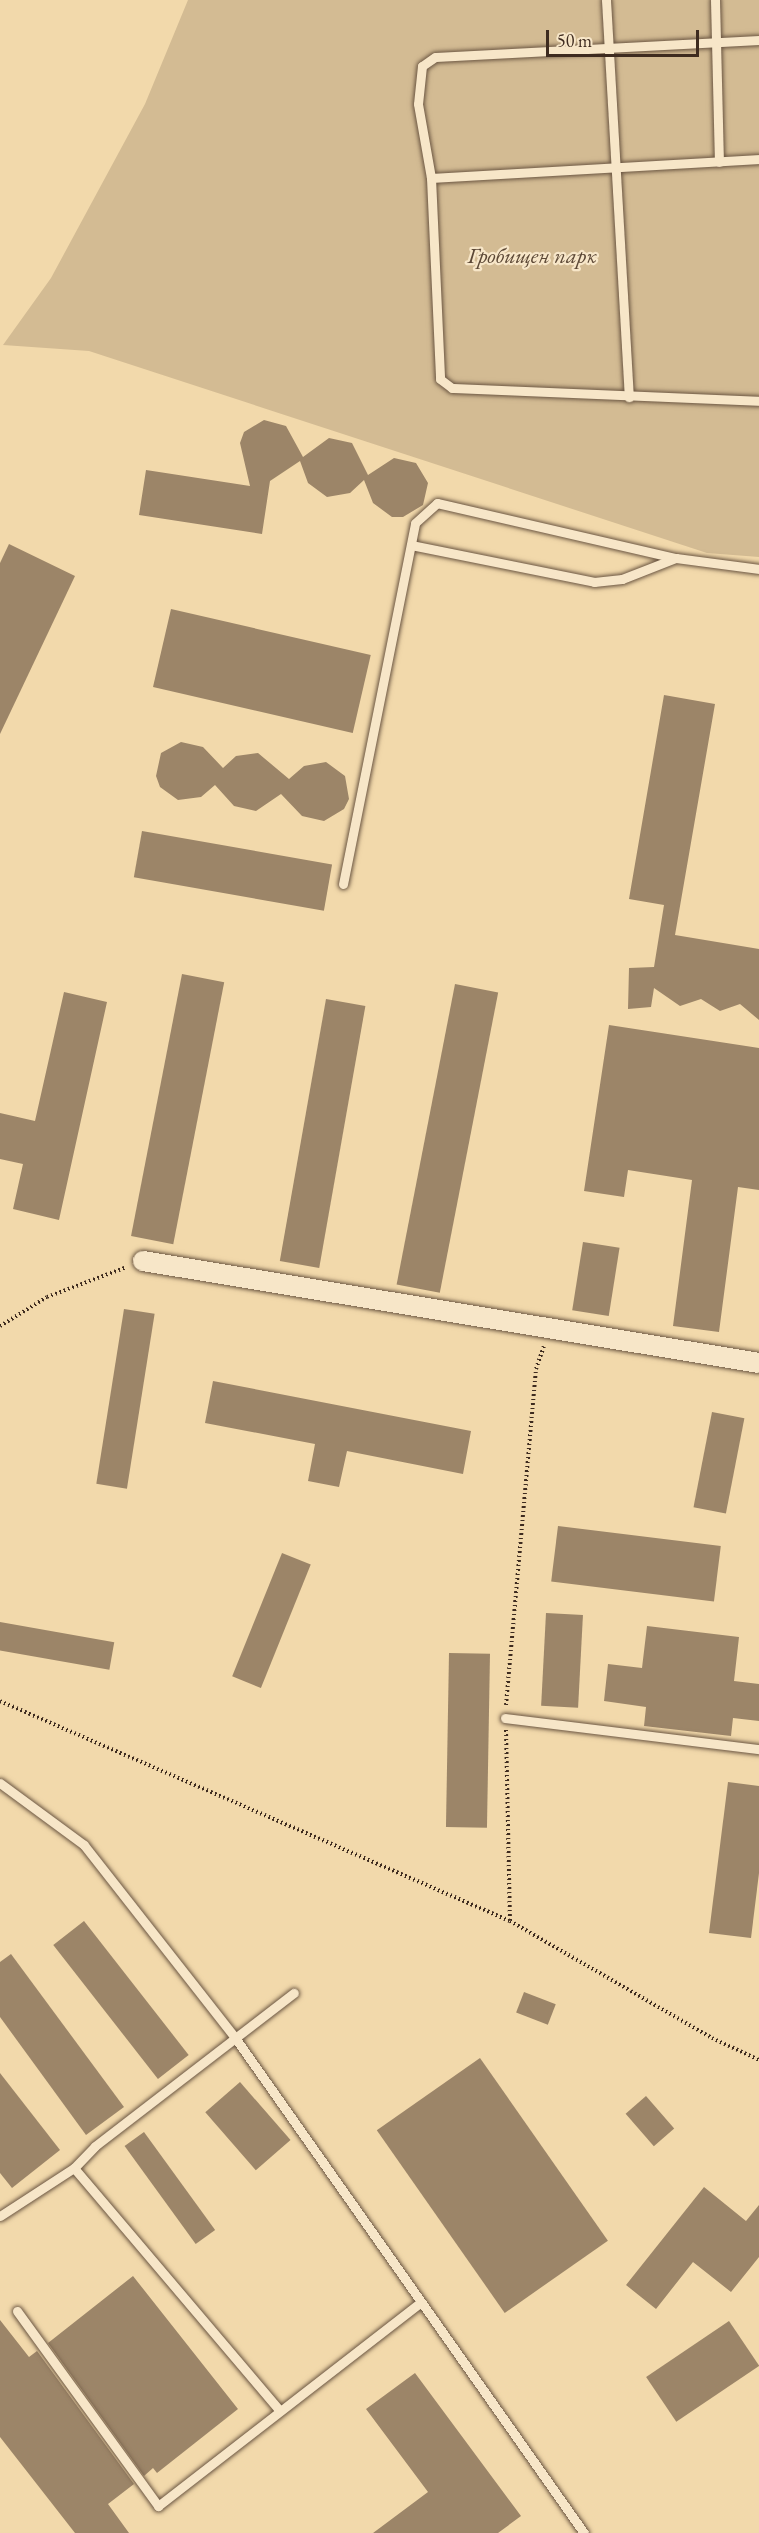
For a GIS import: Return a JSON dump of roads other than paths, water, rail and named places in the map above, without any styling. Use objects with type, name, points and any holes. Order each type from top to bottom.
[{"type":"street","points":[[142,1261],[550,1332],[759,1363]]},
{"type":"lane","points":[[606,0],[629,397]]},
{"type":"lane","points":[[715,0],[719,162]]},
{"type":"lane","points":[[759,40],[608,51],[435,57],[422,66],[418,104],[431,178],[440,379],[452,388],[759,401]]},
{"type":"lane","points":[[431,178],[759,159]]},
{"type":"lane","points":[[344,884],[415,523],[437,503],[676,558],[759,568]]},
{"type":"lane","points":[[411,545],[594,582],[622,579],[676,558]]},
{"type":"lane","points":[[505,1718],[759,1749]]},
{"type":"lane","points":[[0,1783],[84,1845],[236,2039],[418,2304],[584,2533]]},
{"type":"lane","points":[[0,2217],[74,2168],[95,2146],[294,1993]]},
{"type":"lane","points":[[74,2168],[279,2410]]},
{"type":"lane","points":[[17,2311],[158,2506],[418,2304]]},
{"type":"park label","name":"Гробищен парк","points":[[532,256]]}]
